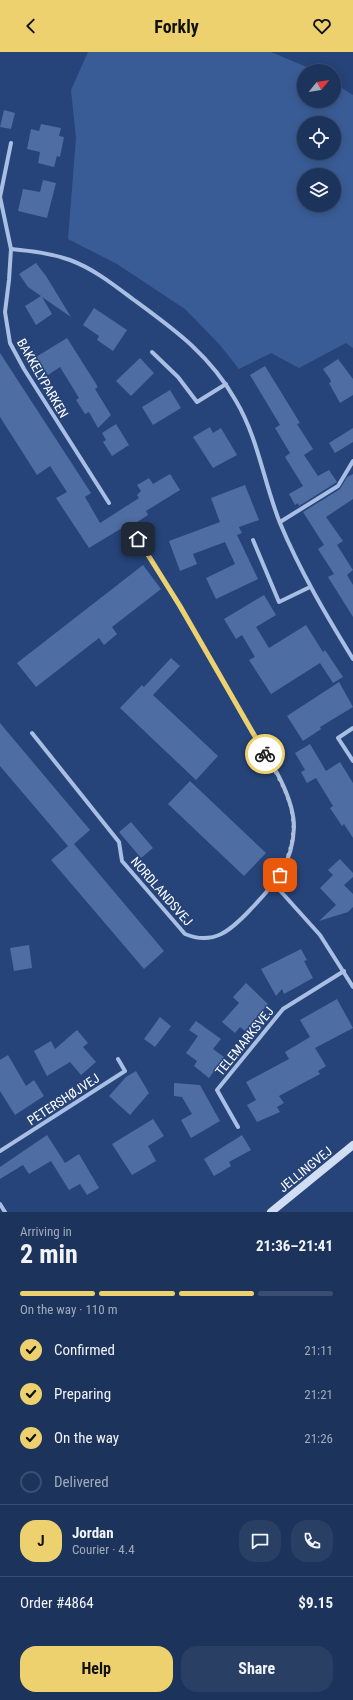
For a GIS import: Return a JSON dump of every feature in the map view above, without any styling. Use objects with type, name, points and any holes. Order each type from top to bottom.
[{"type":"main road","name":"JELLINGVEJ","points":[[271,1212],[353,1145]]},
{"type":"street","name":"BAKKELYPARKEN","points":[[11,143],[0,197],[10,249],[9,280],[5,312],[10,343],[24,369],[109,503]]},
{"type":"street","points":[[10,249],[43,252],[71,261],[102,276],[180,334],[206,358],[226,384],[237,402],[252,435],[280,522],[310,587],[353,659]]},
{"type":"street","points":[[152,352],[178,377],[197,402],[226,384]]},
{"type":"street","points":[[280,522],[338,486],[353,461]]},
{"type":"street","name":"NORDLANDSVEJ","points":[[32,733],[119,842],[122,861],[186,934],[198,939],[214,938],[236,926],[274,885],[290,854],[294,827],[291,805],[280,778],[201,642],[138,539]]},
{"type":"street","points":[[253,540],[279,602],[310,587]]},
{"type":"street","points":[[353,728],[338,738],[353,761]]},
{"type":"street","points":[[274,885],[320,935],[353,987]]},
{"type":"street","name":"TELEMARKSVEJ","points":[[238,1127],[217,1090],[283,1009],[344,971]]},
{"type":"street","name":"PETERSHØJVEJ","points":[[0,1152],[125,1071],[118,1059]]},
{"type":"street","points":[[0,1204],[5,1212]]},
{"type":"shaded area","points":[[88,52],[271,52],[299,64],[297,64],[297,108],[341,108],[341,87],[353,95],[353,348],[346,343],[299,368],[271,353],[239,369],[220,345],[185,309],[117,264],[68,239],[76,138],[71,90]]},
{"type":"building","points":[[4,110],[15,113],[11,129],[0,127]]},
{"type":"building","points":[[41,124],[61,128],[59,136],[64,137],[60,157],[57,156],[54,167],[38,163],[40,152],[27,149],[31,129],[39,131]]},
{"type":"building","points":[[43,180],[56,183],[47,218],[18,211],[23,189],[40,192]]},
{"type":"building","points":[[36,263],[46,276],[71,317],[42,297],[52,314],[36,325],[25,306],[41,296],[28,287],[19,274]]},
{"type":"building","points":[[94,308],[127,330],[113,351],[97,340],[99,336],[83,325]]},
{"type":"building","points":[[67,338],[98,387],[95,389],[111,415],[98,428],[89,412],[85,414],[76,400],[79,398],[60,367],[48,375],[36,357]]},
{"type":"building","points":[[0,353],[91,493],[85,497],[100,523],[139,498],[137,495],[141,491],[137,485],[149,478],[153,484],[170,474],[180,490],[146,511],[148,515],[128,528],[127,525],[89,548],[56,498],[67,492],[50,466],[37,475],[0,417]]},
{"type":"building","points":[[140,358],[154,373],[131,396],[116,381]]},
{"type":"building","points":[[338,359],[353,379],[353,395],[340,403],[329,383],[331,382],[330,379],[323,369]]},
{"type":"building","points":[[265,366],[300,423],[297,424],[313,449],[304,455],[318,476],[329,470],[337,482],[299,506],[298,503],[295,505],[289,494],[303,486],[285,457],[290,453],[275,428],[280,425],[250,375]]},
{"type":"building","points":[[170,390],[181,408],[153,425],[142,407]]},
{"type":"building","points":[[116,424],[129,445],[112,456],[103,442],[106,440],[102,433]]},
{"type":"building","points":[[210,427],[213,433],[221,428],[237,455],[213,468],[193,437]]},
{"type":"building","points":[[353,428],[353,442],[335,453],[329,443]]},
{"type":"building","points":[[353,474],[353,499],[326,517],[343,541],[337,545],[353,570],[347,575],[353,585],[353,617],[328,577],[334,574],[318,549],[324,545],[303,512],[340,489],[347,477]]},
{"type":"building","points":[[245,485],[259,520],[239,527],[242,533],[237,535],[258,579],[216,599],[206,578],[235,564],[225,542],[193,554],[197,564],[180,571],[169,541],[220,522],[211,498]]},
{"type":"building","points":[[143,565],[161,589],[112,627],[117,634],[104,645],[99,638],[36,687],[17,663]]},
{"type":"building","points":[[264,595],[276,615],[256,627],[269,648],[306,625],[323,652],[325,650],[343,677],[333,683],[320,663],[271,694],[249,660],[255,657],[242,635],[236,639],[224,619]]},
{"type":"building","points":[[171,658],[180,666],[153,695],[218,756],[196,780],[120,708],[142,685],[144,687]]},
{"type":"building","points":[[339,682],[353,707],[320,727],[321,729],[303,741],[287,716]]},
{"type":"building","points":[[0,723],[90,830],[74,844],[164,951],[144,969],[51,860],[68,846],[0,766]]},
{"type":"building","points":[[310,744],[326,771],[340,762],[353,783],[353,838],[344,824],[342,826],[330,808],[333,806],[316,778],[307,783],[301,772],[305,770],[295,753]]},
{"type":"building","points":[[190,781],[266,853],[244,876],[168,804]]},
{"type":"building","points":[[131,822],[153,848],[141,858],[119,832]]},
{"type":"building","points":[[340,859],[353,873],[353,877],[344,885],[353,894],[353,907],[348,912],[319,921],[336,905],[320,888],[333,875],[328,870]]},
{"type":"building","points":[[29,945],[32,968],[14,971],[10,948]]},
{"type":"building","points":[[301,949],[307,960],[304,961],[313,978],[284,994],[282,989],[276,996],[261,969]]},
{"type":"building","points":[[246,983],[268,1004],[245,1031],[240,1027],[235,1033],[222,1022],[239,1003],[233,997]]},
{"type":"building","points":[[337,999],[353,1028],[315,1048],[326,1066],[318,1071],[320,1074],[279,1096],[284,1103],[277,1107],[280,1112],[257,1122],[247,1105],[256,1100],[246,1082],[289,1059],[285,1052],[310,1037],[300,1020]]},
{"type":"building","points":[[160,1017],[171,1026],[155,1047],[144,1039]]},
{"type":"building","points":[[196,1021],[221,1039],[213,1049],[224,1057],[209,1078],[194,1066],[197,1061],[186,1053],[198,1036],[189,1030]]},
{"type":"building","points":[[77,1030],[88,1043],[83,1047],[96,1062],[81,1075],[70,1062],[47,1076],[34,1051],[51,1041],[55,1049]]},
{"type":"building","points":[[8,1055],[26,1086],[34,1080],[44,1096],[15,1115],[0,1091],[0,1060]]},
{"type":"building","points":[[136,1071],[149,1093],[130,1115],[109,1096],[126,1077]]},
{"type":"building","points":[[174,1083],[200,1085],[220,1121],[191,1138],[181,1120],[192,1114],[182,1097],[174,1096]]},
{"type":"building","points":[[153,1119],[164,1136],[148,1146],[156,1161],[132,1175],[112,1144]]},
{"type":"building","points":[[47,1135],[65,1163],[79,1154],[99,1188],[87,1195],[80,1184],[69,1190],[51,1161],[29,1174],[23,1165],[0,1179],[0,1167]]},
{"type":"building","points":[[242,1135],[251,1150],[229,1162],[231,1166],[214,1176],[204,1159]]},
{"type":"way so far","points":[[265,754],[280,778],[291,805],[294,827],[290,854],[280,875]]},
{"type":"route","points":[[138,539],[180,606],[265,754]]}]
